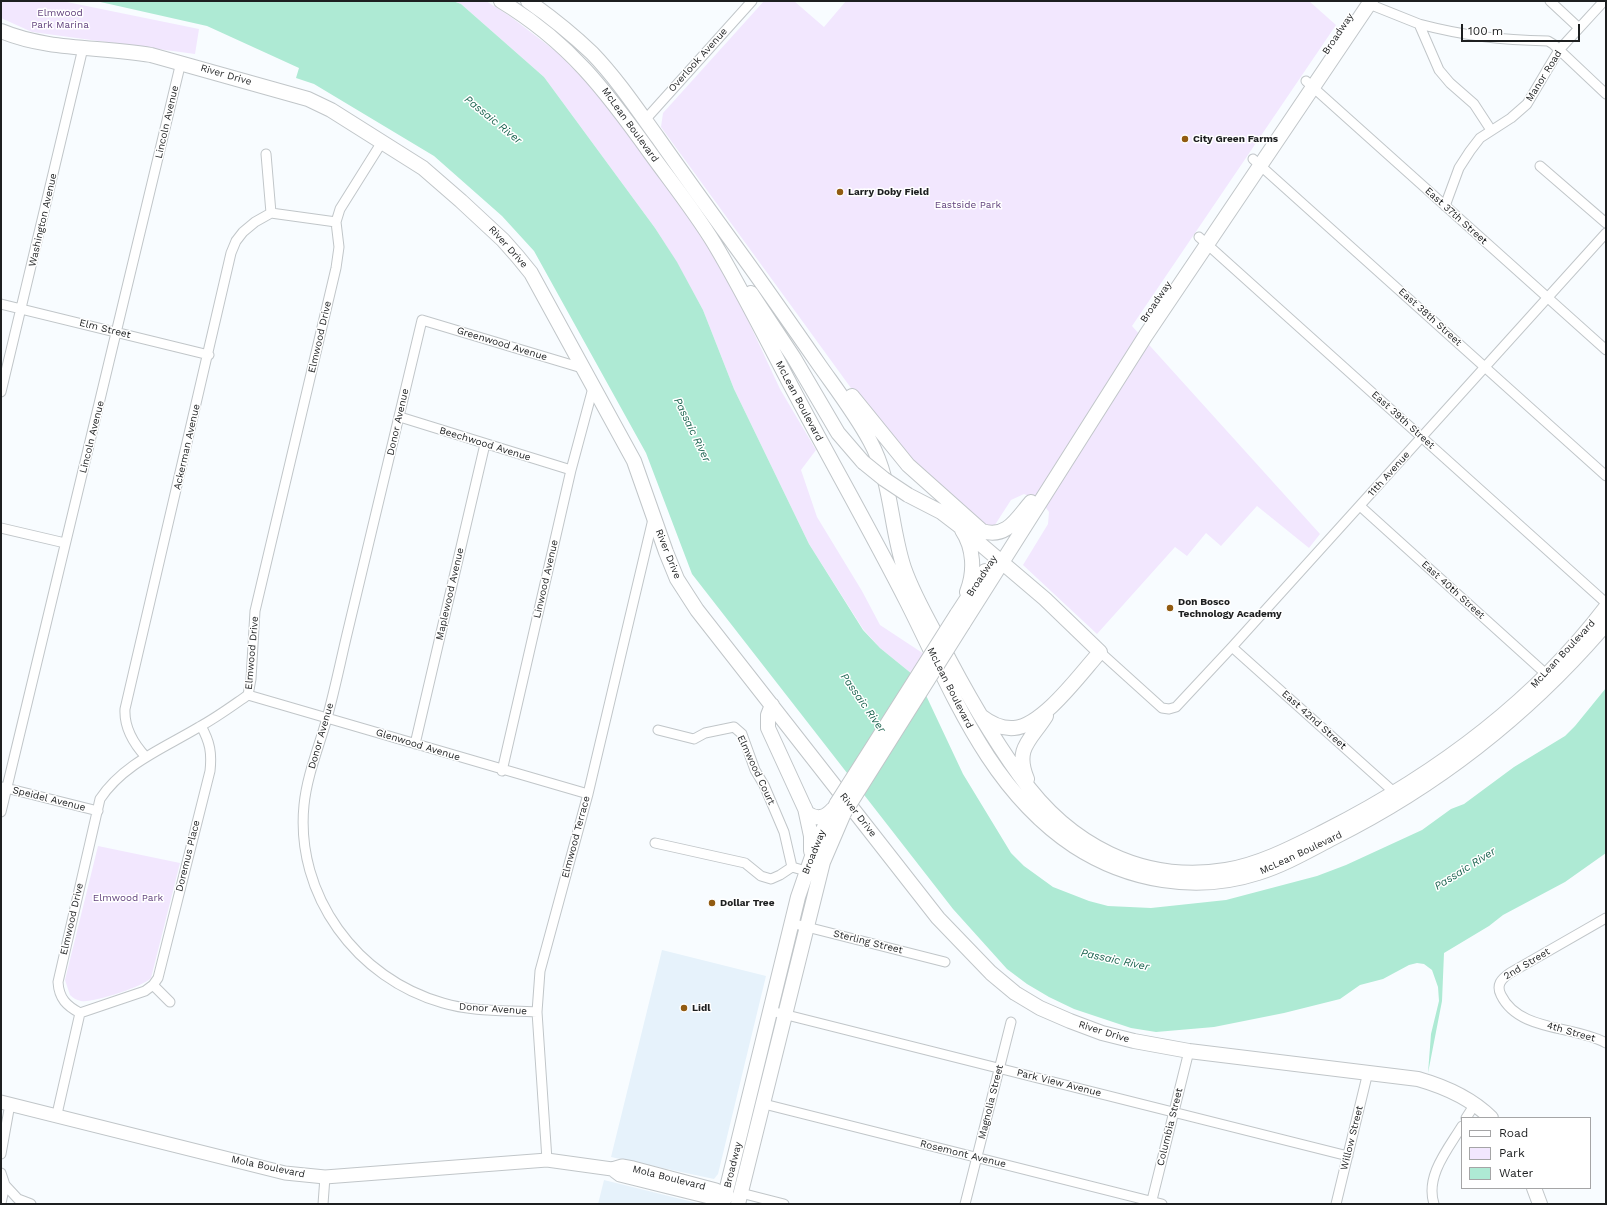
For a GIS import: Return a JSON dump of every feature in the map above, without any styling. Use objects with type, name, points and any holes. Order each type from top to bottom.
[{"type":"main road","name":"McLean Boulevard","points":[[501,1],[551,36],[593,77],[620,110],[712,240],[904,596],[982,749],[1008,786],[1039,818],[1073,845],[1112,866],[1153,879],[1197,883],[1241,878],[1289,860],[1392,807],[1466,758],[1534,701],[1569,666],[1606,624]]},
{"type":"main road","name":"McLean Boulevard","points":[[528,1],[564,28],[590,51],[612,77],[645,120],[789,321],[860,424],[873,446],[887,484],[899,549],[909,579],[943,649],[979,714],[1006,756],[1036,797],[1067,828],[1104,851],[1142,866],[1170,871],[1196,872],[1225,870],[1267,859],[1344,821],[1395,793],[1477,736],[1546,674],[1606,607]]},
{"type":"main road","name":"Broadway","points":[[724,1200],[791,923],[799,869],[810,857],[818,839],[840,808],[1035,504],[1138,329],[1203,240],[1367,2]]},
{"type":"main road","name":"River Drive","points":[[1,31],[30,41],[83,48],[130,51],[182,62],[308,99],[331,110],[423,168],[462,201],[504,240],[531,273],[634,461],[678,579],[697,610],[934,913],[1002,983],[1040,1008],[1087,1028],[1134,1041],[1189,1050],[1404,1077],[1433,1083],[1475,1104],[1491,1117]]},
{"type":"main road","points":[[712,240],[743,281],[771,322],[838,433],[863,462],[884,479],[908,495],[941,512],[958,524],[1080,631],[1100,652],[1053,705],[1027,741],[1022,756],[1024,770],[1036,797]]},
{"type":"main road","points":[[789,321],[820,353],[858,405],[908,465],[976,526],[988,533],[1002,533],[1035,504]]},
{"type":"main road","points":[[958,524],[970,546],[973,566],[960,619]]},
{"type":"main road","points":[[960,619],[994,583],[1002,579],[1012,580],[1033,589]]},
{"type":"main road","points":[[772,705],[768,715],[768,728],[805,808],[812,842],[810,857]]},
{"type":"main road","points":[[979,714],[996,724],[1015,728],[1035,720],[1053,705]]},
{"type":"main road","points":[[805,808],[812,816],[823,817],[831,811],[840,808]]},
{"type":"main road","name":"Broadway","points":[[740,1199],[823,862],[840,808]]},
{"type":"main road","points":[[1534,1189],[1540,1204]]},
{"type":"street","name":"Overlook Avenue","points":[[645,120],[752,1]]},
{"type":"street","points":[[1550,1],[1579,28]]},
{"type":"street","name":"Manor Road","points":[[1445,206],[1459,168],[1480,138],[1511,118],[1527,104],[1559,50],[1604,1]]},
{"type":"street","points":[[1367,2],[1419,24],[1473,36],[1503,40],[1548,41],[1606,94]]},
{"type":"street","points":[[1419,24],[1439,70],[1450,83],[1474,104],[1491,130]]},
{"type":"street","name":"Washington Avenue","points":[[1,392],[83,48]]},
{"type":"street","name":"Lincoln Avenue","points":[[1,812],[4,788],[118,332],[182,62]]},
{"type":"street","name":"East 37th Street","points":[[1310,84],[1606,350]]},
{"type":"street","name":"Elmwood Drive","points":[[80,1013],[67,1006],[59,992],[58,982],[100,799],[114,780],[146,757],[201,726],[248,695],[251,679],[256,611],[336,268],[339,247],[336,222],[346,198],[382,142]]},
{"type":"street","points":[[266,154],[272,213],[336,222]]},
{"type":"street","name":"East 38th Street","points":[[1257,162],[1606,476]]},
{"type":"street","points":[[1540,166],[1606,223]]},
{"type":"street","name":"Ackerman Avenue","points":[[146,757],[128,730],[124,721],[125,709],[209,355],[228,267],[236,241],[243,232],[255,222],[272,213]]},
{"type":"street","name":"11th Avenue","points":[[1100,652],[1158,705],[1169,709],[1180,704],[1606,233]]},
{"type":"street","name":"East 39th Street","points":[[1203,240],[1606,603]]},
{"type":"street","name":"Elm Street","points":[[1,304],[209,355]]},
{"type":"street","name":"Greenwood Avenue","points":[[422,320],[582,368]]},
{"type":"street","name":"Donor Avenue","points":[[422,320],[327,718],[306,787],[303,823],[306,856],[313,881],[328,914],[338,931],[362,958],[377,971],[410,991],[429,999],[464,1008],[537,1012]]},
{"type":"street","name":"Linwood Avenue","points":[[502,771],[571,470],[593,388]]},
{"type":"street","name":"Beechwood Avenue","points":[[400,417],[571,470]]},
{"type":"street","name":"Maplewood Avenue","points":[[415,744],[485,444]]},
{"type":"street","name":"East 40th Street","points":[[1360,506],[1546,674]]},
{"type":"street","name":"Elmwood Terrace","points":[[547,1160],[537,1012],[540,971],[588,794],[654,517]]},
{"type":"street","points":[[1,528],[65,543]]},
{"type":"street","name":"East 42nd Street","points":[[1232,647],[1395,793]]},
{"type":"street","name":"Glenwood Avenue","points":[[248,695],[502,771],[588,794]]},
{"type":"street","name":"Doremus Place","points":[[153,986],[158,978],[210,771],[212,756],[210,746],[201,726]]},
{"type":"street","name":"Elmwood Court","points":[[658,730],[694,739],[705,732],[734,727],[742,734],[755,770],[764,785],[799,869]]},
{"type":"street","name":"Speidel Avenue","points":[[4,788],[98,811]]},
{"type":"street","points":[[655,843],[745,863],[761,876],[771,879],[799,869]]},
{"type":"street","name":"2nd Street","points":[[1534,1022],[1520,1016],[1508,1006],[1499,992],[1500,981],[1510,973],[1606,918]]},
{"type":"street","name":"Sterling Street","points":[[791,923],[945,962]]},
{"type":"street","points":[[57,1114],[80,1013],[145,991],[153,986],[170,1002]]},
{"type":"street","name":"Park View Avenue","points":[[770,1011],[1348,1156]]},
{"type":"street","name":"Magnolia Street","points":[[965,1204],[1011,1022]]},
{"type":"street","name":"4th Street","points":[[1534,1022],[1578,1032],[1606,1043]]},
{"type":"street","name":"Columbia Street","points":[[1151,1203],[1189,1050]]},
{"type":"street","name":"Willow Street","points":[[1336,1204],[1348,1156],[1373,1073]]},
{"type":"street","points":[[1,1154],[6,1103]]},
{"type":"street","name":"Mola Boulevard","points":[[6,1103],[57,1114],[265,1168],[305,1176],[324,1178],[547,1160],[612,1169],[622,1166],[672,1177],[716,1190],[724,1200]]},
{"type":"street","name":"Rosemont Avenue","points":[[764,1104],[1151,1203],[1162,1204]]},
{"type":"street","points":[[1467,1117],[1475,1104]]},
{"type":"street","points":[[1434,1204],[1432,1191],[1435,1174],[1461,1128]]},
{"type":"street","points":[[1,1173],[5,1185],[18,1199],[31,1204]]},
{"type":"street","points":[[323,1204],[324,1178]]},
{"type":"street","points":[[1,1202],[5,1185]]},
{"type":"street","points":[[724,1200],[740,1199],[784,1204]]},
{"type":"shaded area","points":[[662,950],[766,976],[718,1174],[714,1179],[611,1157]]},
{"type":"shaded area","points":[[604,1180],[701,1204],[598,1204]]},
{"type":"green space","name":"Elmwood Park Marina","points":[[1,1],[62,1],[199,29],[195,54],[32,32],[1,18]]},
{"type":"green space","points":[[453,1],[486,1],[511,17],[558,53],[596,92],[642,149],[724,269],[780,389],[816,450],[801,470],[817,517],[862,591],[880,625],[924,654],[912,674],[880,648],[863,629],[809,544],[734,389],[703,310],[677,263],[655,228],[544,77],[461,4]]},
{"type":"green space","name":"Eastside Park","points":[[764,1],[794,1],[824,27],[846,1],[1309,1],[1336,25],[1132,326],[1320,534],[1309,548],[1257,506],[1221,546],[1206,533],[1187,556],[1175,547],[1097,634],[1023,565],[1048,524],[1049,512],[1041,501],[1024,494],[1011,500],[991,531],[919,468],[867,410],[661,127],[663,113]]},
{"type":"green space","name":"Elmwood Park","points":[[98,846],[180,863],[151,978],[138,986],[117,994],[96,1000],[81,1001],[70,995],[65,980]]},
{"type":"water","name":"Passaic River","points":[[96,1],[453,1],[461,4],[544,77],[655,228],[677,262],[703,310],[734,389],[809,544],[863,630],[880,648],[912,674],[923,689],[963,774],[1011,853],[1024,866],[1053,887],[1089,901],[1108,906],[1151,908],[1226,900],[1317,876],[1346,865],[1422,830],[1451,809],[1464,804],[1514,767],[1565,736],[1606,688],[1606,853],[1565,882],[1503,915],[1489,926],[1444,953],[1442,1001],[1428,1073],[1431,1034],[1439,1001],[1438,987],[1432,970],[1424,964],[1417,963],[1409,965],[1383,979],[1360,985],[1340,999],[1284,1013],[1214,1027],[1156,1032],[1131,1028],[1074,1009],[1049,997],[1027,984],[1007,969],[953,909],[692,574],[646,453],[534,251],[502,216],[434,156],[314,84],[296,78],[299,68],[207,26]]},
{"type":"place","name":"City Green Farms","points":[[1185,139]]},
{"type":"place","name":"Larry Doby Field","points":[[840,192]]},
{"type":"place","name":"Don Bosco Technology Academy","points":[[1170,608]]},
{"type":"place","name":"Dollar Tree","points":[[712,903]]},
{"type":"place","name":"Lidl","points":[[684,1008]]}]
